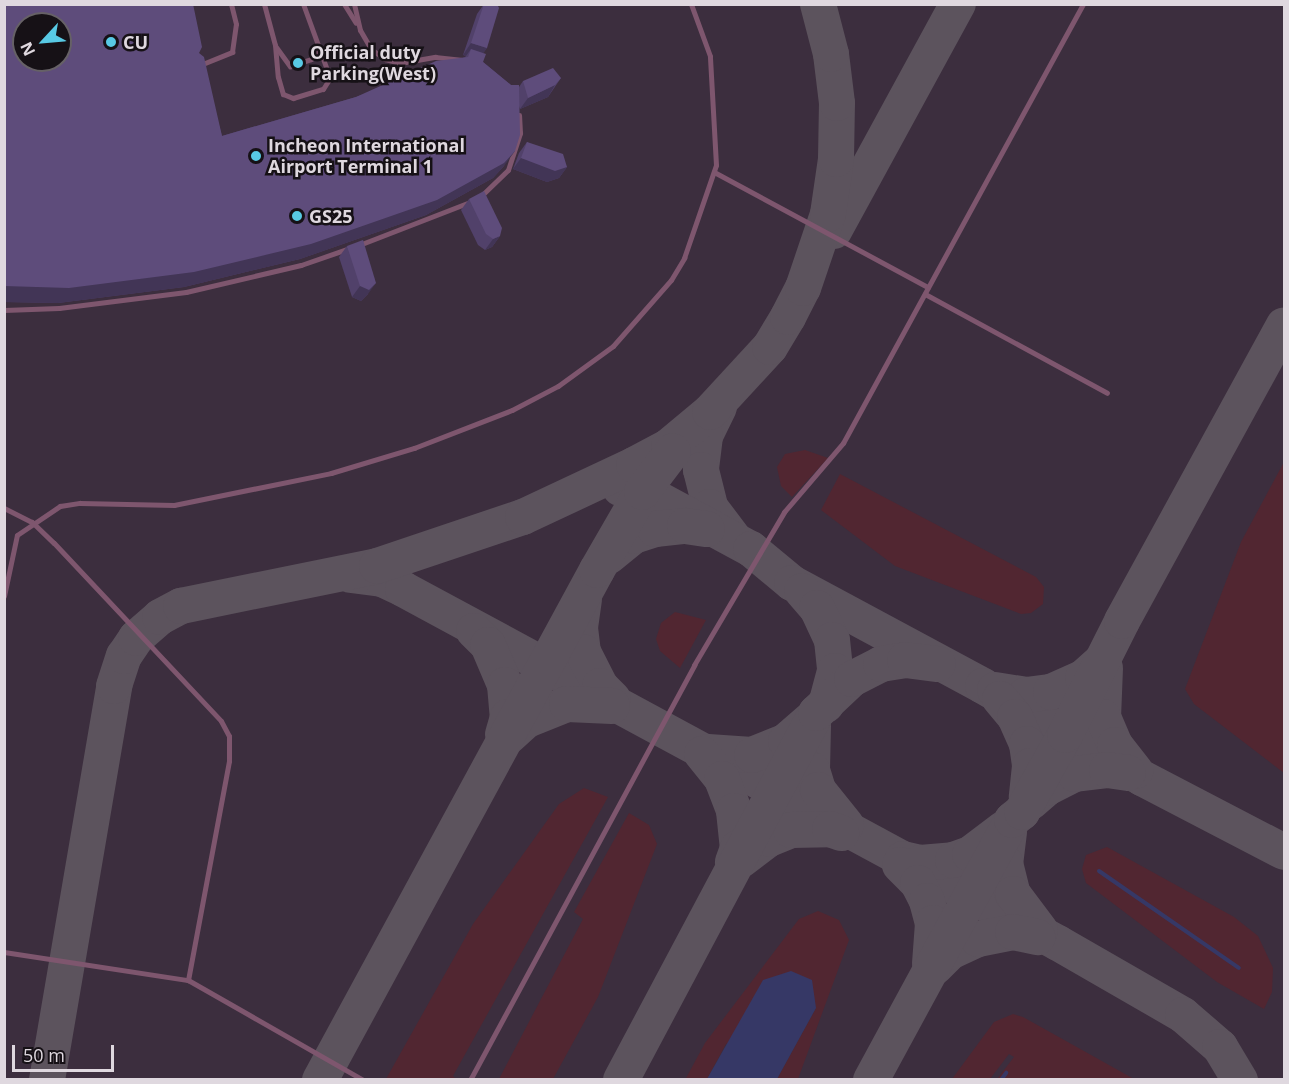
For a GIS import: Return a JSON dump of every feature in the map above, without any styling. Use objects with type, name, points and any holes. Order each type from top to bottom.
[{"type":"lane","points":[[193,67],[231,52],[237,24],[231,4]]},
{"type":"lane","points":[[264,4],[275,45],[284,94],[293,98],[328,85],[330,78],[303,4]]},
{"type":"lane","points":[[344,4],[371,49],[400,63],[454,57],[474,63]]},
{"type":"lane","points":[[354,4],[360,30]]},
{"type":"lane","points":[[4,596],[17,535],[32,522],[60,506],[80,503],[150,507],[174,505],[331,473],[414,448],[534,400],[613,346],[664,289],[693,237],[714,171],[710,56],[691,4]]},
{"type":"lane","points":[[470,1080],[694,665],[788,506],[843,443],[1083,4]]},
{"type":"lane","points":[[275,45],[290,66],[311,59],[318,48]]},
{"type":"lane","points":[[4,310],[59,308],[186,292],[301,265],[429,221],[478,198],[502,178],[520,133],[516,107]]},
{"type":"lane","points":[[714,171],[928,287]]},
{"type":"lane","points":[[925,294],[1107,393]]},
{"type":"lane","points":[[4,508],[32,522],[221,721],[229,736],[229,761],[188,980]]},
{"type":"lane","points":[[4,952],[188,980],[363,1080]]},
{"type":"shaded area","points":[[5,5],[1284,5],[1284,1079],[5,1080]]},
{"type":"shaded area","points":[[805,450],[828,458],[792,497],[781,486],[777,467],[785,454]]},
{"type":"shaded area","points":[[1284,462],[1284,773],[1194,704],[1185,689],[1241,542]]},
{"type":"shaded area","points":[[840,474],[1036,577],[1044,587],[1043,604],[1031,613],[1021,614],[895,566],[821,510]]},
{"type":"shaded area","points":[[675,612],[706,620],[680,668],[660,651],[656,639],[661,623]]},
{"type":"shaded area","points":[[584,788],[608,797],[453,1076],[456,1079],[386,1079],[473,924],[559,804]]},
{"type":"shaded area","points":[[629,813],[649,825],[657,844],[598,997],[553,1079],[499,1079],[583,919],[574,912]]},
{"type":"shaded area","points":[[1107,847],[1234,917],[1258,936],[1273,968],[1272,992],[1264,1009],[1217,982],[1086,883],[1082,869],[1086,855]]},
{"type":"shaded area","points":[[818,911],[839,920],[849,940],[798,1079],[777,1079],[816,1008],[726,1044],[707,1079],[685,1080],[705,1043],[799,919]]},
{"type":"shaded area","points":[[1013,1014],[1023,1017],[1134,1079],[997,1079],[1014,1057],[1009,1054],[990,1079],[952,1079],[994,1022]]},
{"type":"water","points":[[791,971],[812,980],[816,1008],[777,1079],[707,1079],[763,980]]},
{"type":"building","name":"Incheon International Airport Terminal 1","points":[[4,4],[193,4],[202,47],[199,53],[204,57],[222,136],[356,97],[436,61],[468,57],[471,49],[486,54],[483,62],[511,85],[519,85],[520,135],[515,151],[504,163],[437,200],[311,244],[194,272],[69,288],[4,286]]},
{"type":"building","points":[[484,4],[497,4],[499,8],[487,48],[471,43]]},
{"type":"building","points":[[553,68],[561,78],[555,85],[528,98],[523,81]]},
{"type":"building","points":[[527,142],[563,154],[567,167],[555,171],[521,158]]},
{"type":"building","points":[[484,191],[502,228],[500,236],[493,239],[486,234],[469,199]]},
{"type":"building","points":[[363,240],[376,283],[369,290],[360,286],[347,246]]},
{"type":"waterway","points":[[1099,871],[1239,968]]},
{"type":"waterway","points":[[1001,1080],[1006,1073]]},
{"type":"taxiway","points":[[47,1080],[114,686],[124,656],[136,638],[160,617],[181,606],[377,566],[523,517],[669,446],[710,412],[770,347],[788,317],[803,288],[828,214],[836,159],[837,103],[831,54],[818,4]]},
{"type":"taxiway","points":[[834,231],[958,4]]},
{"type":"taxiway","points":[[871,1080],[1012,820],[1022,812],[1065,735],[1122,621],[1284,325]]},
{"type":"taxiway","points":[[719,407],[705,436],[701,470],[710,507],[733,537]]},
{"type":"taxiway","points":[[320,1080],[597,570],[642,492],[673,451]]},
{"type":"taxiway","points":[[620,488],[651,495],[751,549],[792,583],[983,686],[1142,778],[1284,852]]},
{"type":"taxiway","points":[[609,556],[634,536],[655,529],[685,526],[707,529]]},
{"type":"taxiway","points":[[351,575],[382,579],[403,589],[1058,943],[1183,1015],[1220,1047],[1240,1080]]},
{"type":"taxiway","points":[[802,591],[817,608],[832,640],[835,671],[826,705]]},
{"type":"taxiway","points":[[584,599],[580,628],[583,652],[600,686],[613,699]]},
{"type":"taxiway","points":[[474,631],[488,645],[505,685],[508,717],[503,734]]},
{"type":"taxiway","points":[[621,1080],[816,713],[852,679],[881,664],[905,660],[938,664]]},
{"type":"taxiway","points":[[995,690],[1026,695],[1051,692],[1083,678],[1101,662]]},
{"type":"taxiway","points":[[1105,668],[1103,717],[1115,745],[1135,771]]},
{"type":"taxiway","points":[[1000,699],[1015,717],[1027,744],[1030,766],[1027,797]]},
{"type":"taxiway","points":[[509,736],[527,720],[567,704],[612,706]]},
{"type":"taxiway","points":[[708,752],[752,755],[786,741],[810,720]]},
{"type":"taxiway","points":[[813,726],[812,770],[818,790],[846,825]]},
{"type":"taxiway","points":[[702,754],[722,779],[734,811],[738,848],[733,862]]},
{"type":"taxiway","points":[[1031,802],[1047,788],[1075,774],[1107,770],[1128,773]]},
{"type":"taxiway","points":[[741,860],[769,839],[791,830],[830,829],[841,833]]},
{"type":"taxiway","points":[[903,859],[920,863],[953,860],[970,854],[1003,829]]},
{"type":"taxiway","points":[[1009,832],[1005,863],[1013,894],[1040,930]]},
{"type":"taxiway","points":[[900,865],[918,883],[927,901],[933,923],[930,964]]},
{"type":"taxiway","points":[[935,967],[950,952],[978,939],[1013,932],[1037,937]]},
{"type":"place","name":"CU","points":[[111,42]]},
{"type":"place","name":"Official duty Parking(West)","points":[[298,63]]},
{"type":"place","name":"Incheon International Airport Terminal 1","points":[[256,156]]},
{"type":"place","name":"GS25","points":[[297,216]]}]
